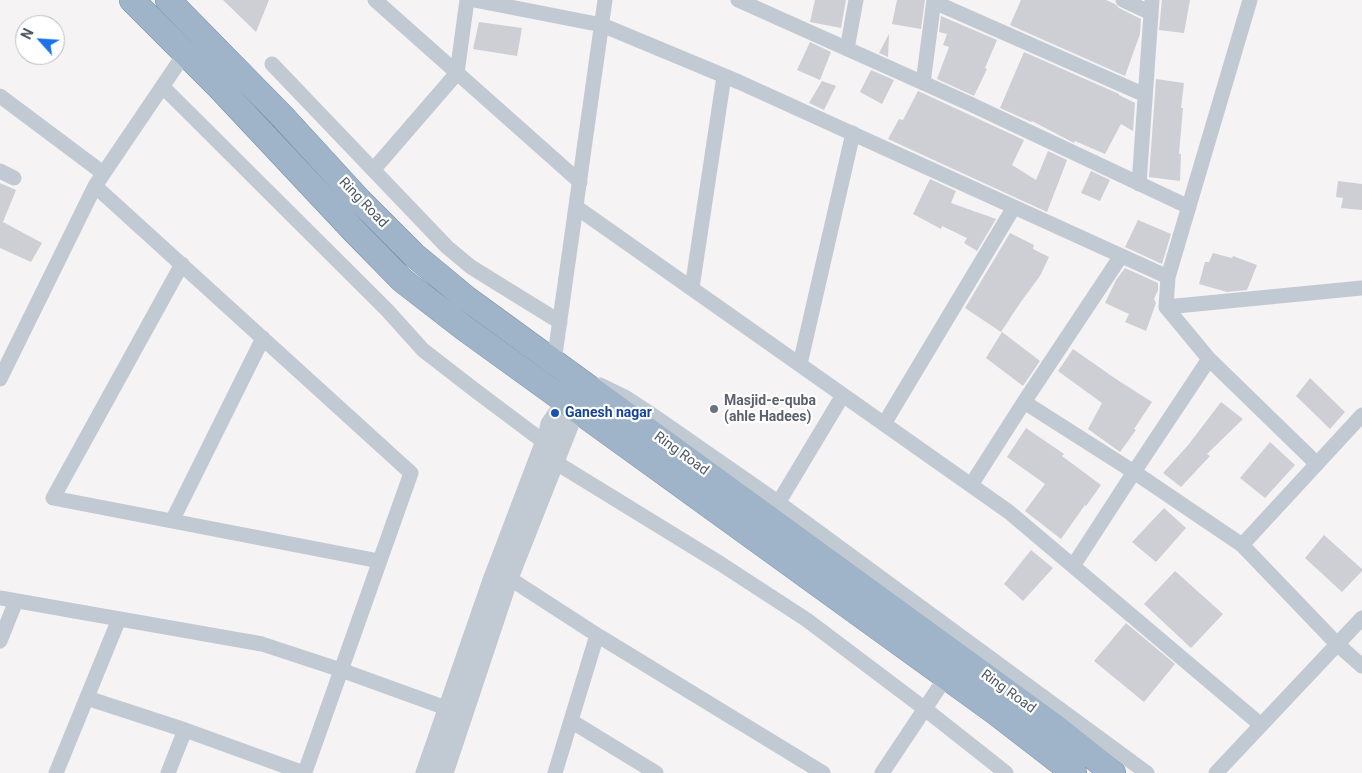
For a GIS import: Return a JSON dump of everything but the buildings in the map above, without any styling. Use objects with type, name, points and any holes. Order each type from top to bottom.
[{"type":"highway","name":"Ring Road","points":[[132,0],[219,87],[402,280],[464,328],[774,510],[1113,773]]},
{"type":"highway","name":"Ring Road","points":[[168,0],[282,116],[359,200],[414,255],[466,298],[554,362],[575,393],[1074,773]]},
{"type":"street","points":[[375,0],[580,182]]},
{"type":"street","points":[[374,169],[457,73],[467,0]]},
{"type":"street","points":[[474,0],[602,25],[853,133],[1168,278]]},
{"type":"street","points":[[554,362],[605,0]]},
{"type":"street","points":[[738,0],[923,83],[1189,207]]},
{"type":"street","points":[[847,49],[856,0]]},
{"type":"street","points":[[1123,0],[1151,6],[1139,184]]},
{"type":"street","points":[[1250,0],[1168,278],[1166,307],[1209,359],[1317,464]]},
{"type":"street","points":[[923,83],[934,1],[1145,95]]},
{"type":"street","points":[[0,379],[95,186],[186,53]]},
{"type":"street","points":[[272,64],[447,247],[471,267],[560,322]]},
{"type":"street","points":[[692,288],[724,76]]},
{"type":"street","points":[[163,86],[386,310],[423,350],[544,442]]},
{"type":"street","points":[[0,96],[103,173]]},
{"type":"street","points":[[800,364],[853,133]]},
{"type":"street","points":[[0,171],[14,178]]},
{"type":"street","points":[[87,698],[185,730],[304,773],[411,473],[95,186]]},
{"type":"street","points":[[576,207],[1009,512],[1261,725]]},
{"type":"street","points":[[884,424],[1014,207]]},
{"type":"street","points":[[971,485],[1121,256]]},
{"type":"street","points":[[182,264],[53,498],[379,561]]},
{"type":"street","points":[[1166,307],[1362,288]]},
{"type":"street","points":[[172,521],[263,338]]},
{"type":"street","points":[[1074,566],[1209,359]]},
{"type":"street","points":[[444,773],[455,711],[491,583],[550,424],[575,393]]},
{"type":"street","points":[[425,773],[455,711],[555,462],[569,426],[575,393]]},
{"type":"street","points":[[843,394],[774,510],[1147,773]]},
{"type":"street","points":[[1024,402],[1134,472],[1242,545],[1338,644],[1362,666]]},
{"type":"street","points":[[1242,545],[1362,415]]},
{"type":"street","points":[[555,462],[721,564],[807,620],[925,709],[998,771]]},
{"type":"street","points":[[509,578],[596,635],[823,773]]},
{"type":"street","points":[[0,598],[262,644],[455,711]]},
{"type":"street","points":[[0,641],[16,601]]},
{"type":"street","points":[[1216,773],[1362,618]]},
{"type":"street","points":[[56,773],[119,619]]},
{"type":"street","points":[[555,773],[596,635]]},
{"type":"street","points":[[882,773],[946,677]]},
{"type":"street","points":[[571,721],[656,773]]},
{"type":"street","points":[[168,773],[185,730]]},
{"type":"place","name":"Masjid-e-quba (ahle Hadees)","points":[[714,409]]},
{"type":"place","name":"Ganesh nagar","points":[[555,413]]}]
